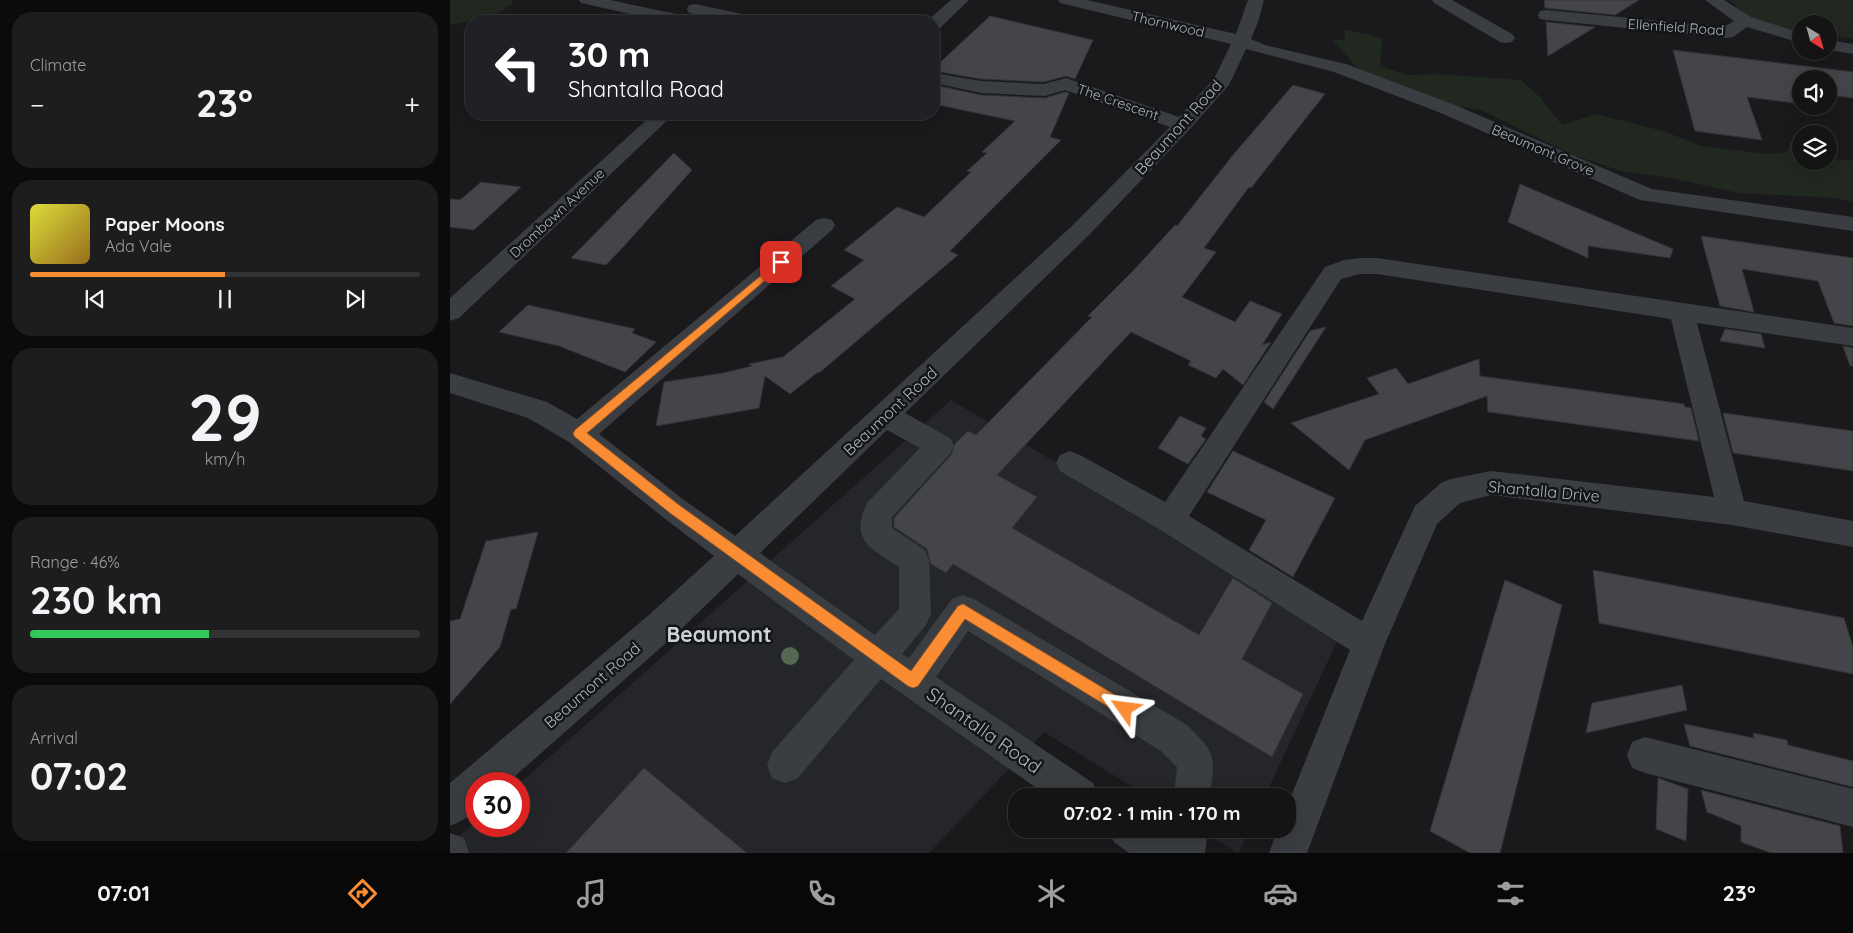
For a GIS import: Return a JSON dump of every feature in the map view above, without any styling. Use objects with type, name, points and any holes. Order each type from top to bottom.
[{"type":"street","points":[[587,0],[690,15],[723,15]]},
{"type":"street","points":[[719,14],[736,0]]},
{"type":"street","points":[[940,19],[961,0]]},
{"type":"street","name":"Thornwood","points":[[1066,0],[1242,41]]},
{"type":"street","name":"Beaumont Road","points":[[491,772],[662,625],[1082,229],[1183,125],[1222,81],[1250,22],[1256,0]]},
{"type":"street","points":[[1440,0],[1506,38]]},
{"type":"street","points":[[1713,0],[1745,21]]},
{"type":"street","name":"Ellenfield Road","points":[[1546,15],[1727,33],[1745,21],[1792,35]]},
{"type":"street","name":"Beaumont Grove","points":[[1242,41],[1259,50],[1340,68],[1448,109],[1648,195],[1853,224]]},
{"type":"street","points":[[1838,46],[1853,49]]},
{"type":"street","name":"The Crescent","points":[[940,79],[981,87],[1045,90],[1066,84],[1183,125]]},
{"type":"street","name":"Drombawn Avenue","points":[[450,312],[658,120]]},
{"type":"street","points":[[579,434],[824,225]]},
{"type":"street","points":[[1170,520],[1326,282],[1333,273],[1345,267],[1361,264],[1377,266],[1853,337]]},
{"type":"street","points":[[1682,313],[1732,512]]},
{"type":"street","name":"Shantalla Road","points":[[450,383],[537,410],[579,434],[674,509],[879,658],[1068,788]]},
{"type":"street","points":[[786,765],[915,614],[914,560],[876,534],[878,512],[940,446],[886,415]]},
{"type":"street","points":[[1070,462],[1170,520],[1369,643]]},
{"type":"street","name":"Shantalla Drive","points":[[1288,853],[1369,643],[1426,516],[1451,492],[1491,483],[1732,512],[1853,534]]},
{"type":"street","name":"Shantalla Road","points":[[913,681],[963,610],[1174,738],[1196,760],[1193,788]]},
{"type":"street","points":[[1645,754],[1853,808]]},
{"type":"street","name":"Beaumont Road","points":[[450,808],[465,795]]},
{"type":"street","points":[[1140,838],[1162,853]]},
{"type":"street","points":[[1186,853],[1188,838]]},
{"type":"shaded area","points":[[450,0],[512,0],[513,4],[495,15],[465,15],[465,22],[450,25]]},
{"type":"shaded area","points":[[1730,0],[1853,0],[1853,39],[1838,37],[1838,15],[1792,15],[1792,32],[1757,28]]},
{"type":"shaded area","points":[[1344,30],[1368,34],[1382,39],[1380,66],[1407,75],[1437,74],[1521,80],[1540,97],[1562,125],[1596,114],[1663,131],[1702,146],[1767,154],[1787,152],[1790,142],[1792,143],[1792,170],[1837,170],[1837,161],[1853,159],[1853,202],[1834,198],[1739,193],[1670,178],[1621,171],[1573,155],[1481,110],[1450,105],[1359,70],[1332,40],[1345,40]]},
{"type":"shaded area","points":[[951,400],[1341,633],[1269,788],[1134,788],[1044,732],[929,853],[450,853],[450,844],[465,831],[465,837],[530,837],[530,774]]},
{"type":"shaded area","points":[[1214,838],[1246,838],[1238,853]]},
{"type":"building","points":[[1544,0],[1639,0],[1615,15],[1545,8]]},
{"type":"building","points":[[990,16],[1093,40],[1075,79],[1066,76],[1044,82],[981,79],[940,72],[940,62]]},
{"type":"building","points":[[1546,22],[1595,27],[1548,56]]},
{"type":"building","points":[[1673,50],[1837,70],[1792,70],[1792,92],[1790,92],[1792,103],[1747,97],[1762,140],[1695,131]]},
{"type":"building","points":[[1837,70],[1853,72],[1853,98],[1837,96]]},
{"type":"building","points":[[1293,85],[1325,94],[1251,188],[1249,187],[1204,248],[1216,252],[1182,297],[1235,322],[1250,301],[1282,314],[1262,345],[1271,342],[1243,385],[1223,369],[1216,378],[1188,365],[1191,361],[1131,332],[997,475],[1037,497],[1012,528],[1199,635],[1233,578],[1272,603],[1242,659],[1303,694],[1272,757],[953,564],[946,573],[931,564],[927,549],[894,527],[894,518],[951,455],[955,444],[968,431],[976,435],[1092,317],[1088,316],[1175,225],[1177,226],[1233,155]]},
{"type":"building","points":[[940,86],[981,95],[1045,98],[1065,92],[1069,93],[1050,137],[1061,140],[950,251],[958,255],[819,373],[790,394],[765,376],[759,408],[656,426],[664,382],[723,373],[752,366],[749,364],[783,357],[855,299],[831,286],[864,260],[844,250],[897,207],[924,217],[971,172],[967,171],[987,153],[982,152],[1015,121],[940,105]]},
{"type":"building","points":[[674,153],[692,170],[606,265],[571,258]]},
{"type":"building","points":[[481,182],[521,187],[474,230],[450,227],[450,199],[460,200]]},
{"type":"building","points":[[1520,184],[1673,249],[1670,258],[1588,246],[1588,258],[1508,222]]},
{"type":"building","points":[[1701,236],[1853,258],[1853,326],[1834,323],[1818,281],[1742,269],[1754,312],[1720,306]]},
{"type":"building","points":[[528,305],[635,329],[632,333],[656,342],[625,372],[559,346],[499,332]]},
{"type":"building","points":[[1326,327],[1273,409],[1264,402],[1310,331]]},
{"type":"building","points":[[1725,329],[1761,334],[1765,348],[1720,341]]},
{"type":"building","points":[[1843,346],[1853,348],[1853,366],[1850,366]]},
{"type":"building","points":[[1479,359],[1480,376],[1684,404],[1685,407],[1691,408],[1699,441],[1488,412],[1487,396],[1365,440],[1349,470],[1291,423],[1379,394],[1367,378],[1396,368],[1408,384]]},
{"type":"building","points":[[1723,413],[1853,431],[1853,471],[1733,453]]},
{"type":"building","points":[[1180,416],[1206,428],[1201,436],[1206,439],[1188,464],[1158,448]]},
{"type":"building","points":[[1233,451],[1335,498],[1293,577],[1249,550],[1266,520],[1207,492]]},
{"type":"building","points":[[538,532],[516,609],[511,609],[500,647],[450,704],[450,621],[460,619],[486,541]]},
{"type":"building","points":[[1593,570],[1844,618],[1853,647],[1853,674],[1599,623]]},
{"type":"building","points":[[1505,580],[1562,605],[1500,853],[1470,853],[1430,831]]},
{"type":"building","points":[[1682,685],[1687,710],[1586,733],[1592,703]]},
{"type":"building","points":[[1684,724],[1754,738],[1753,733],[1787,740],[1788,745],[1853,761],[1853,787],[1690,746]]},
{"type":"building","points":[[644,768],[747,853],[566,853]]},
{"type":"building","points":[[1658,778],[1688,789],[1686,841],[1656,829]]},
{"type":"building","points":[[1701,790],[1840,826],[1843,853],[1771,853],[1741,842],[1741,826],[1707,812]]},
{"type":"district","name":"Beaumont","points":[[719,635]]},
{"type":"route","points":[[781,262],[579,434],[674,509],[913,681],[963,610],[1125,709]]}]
